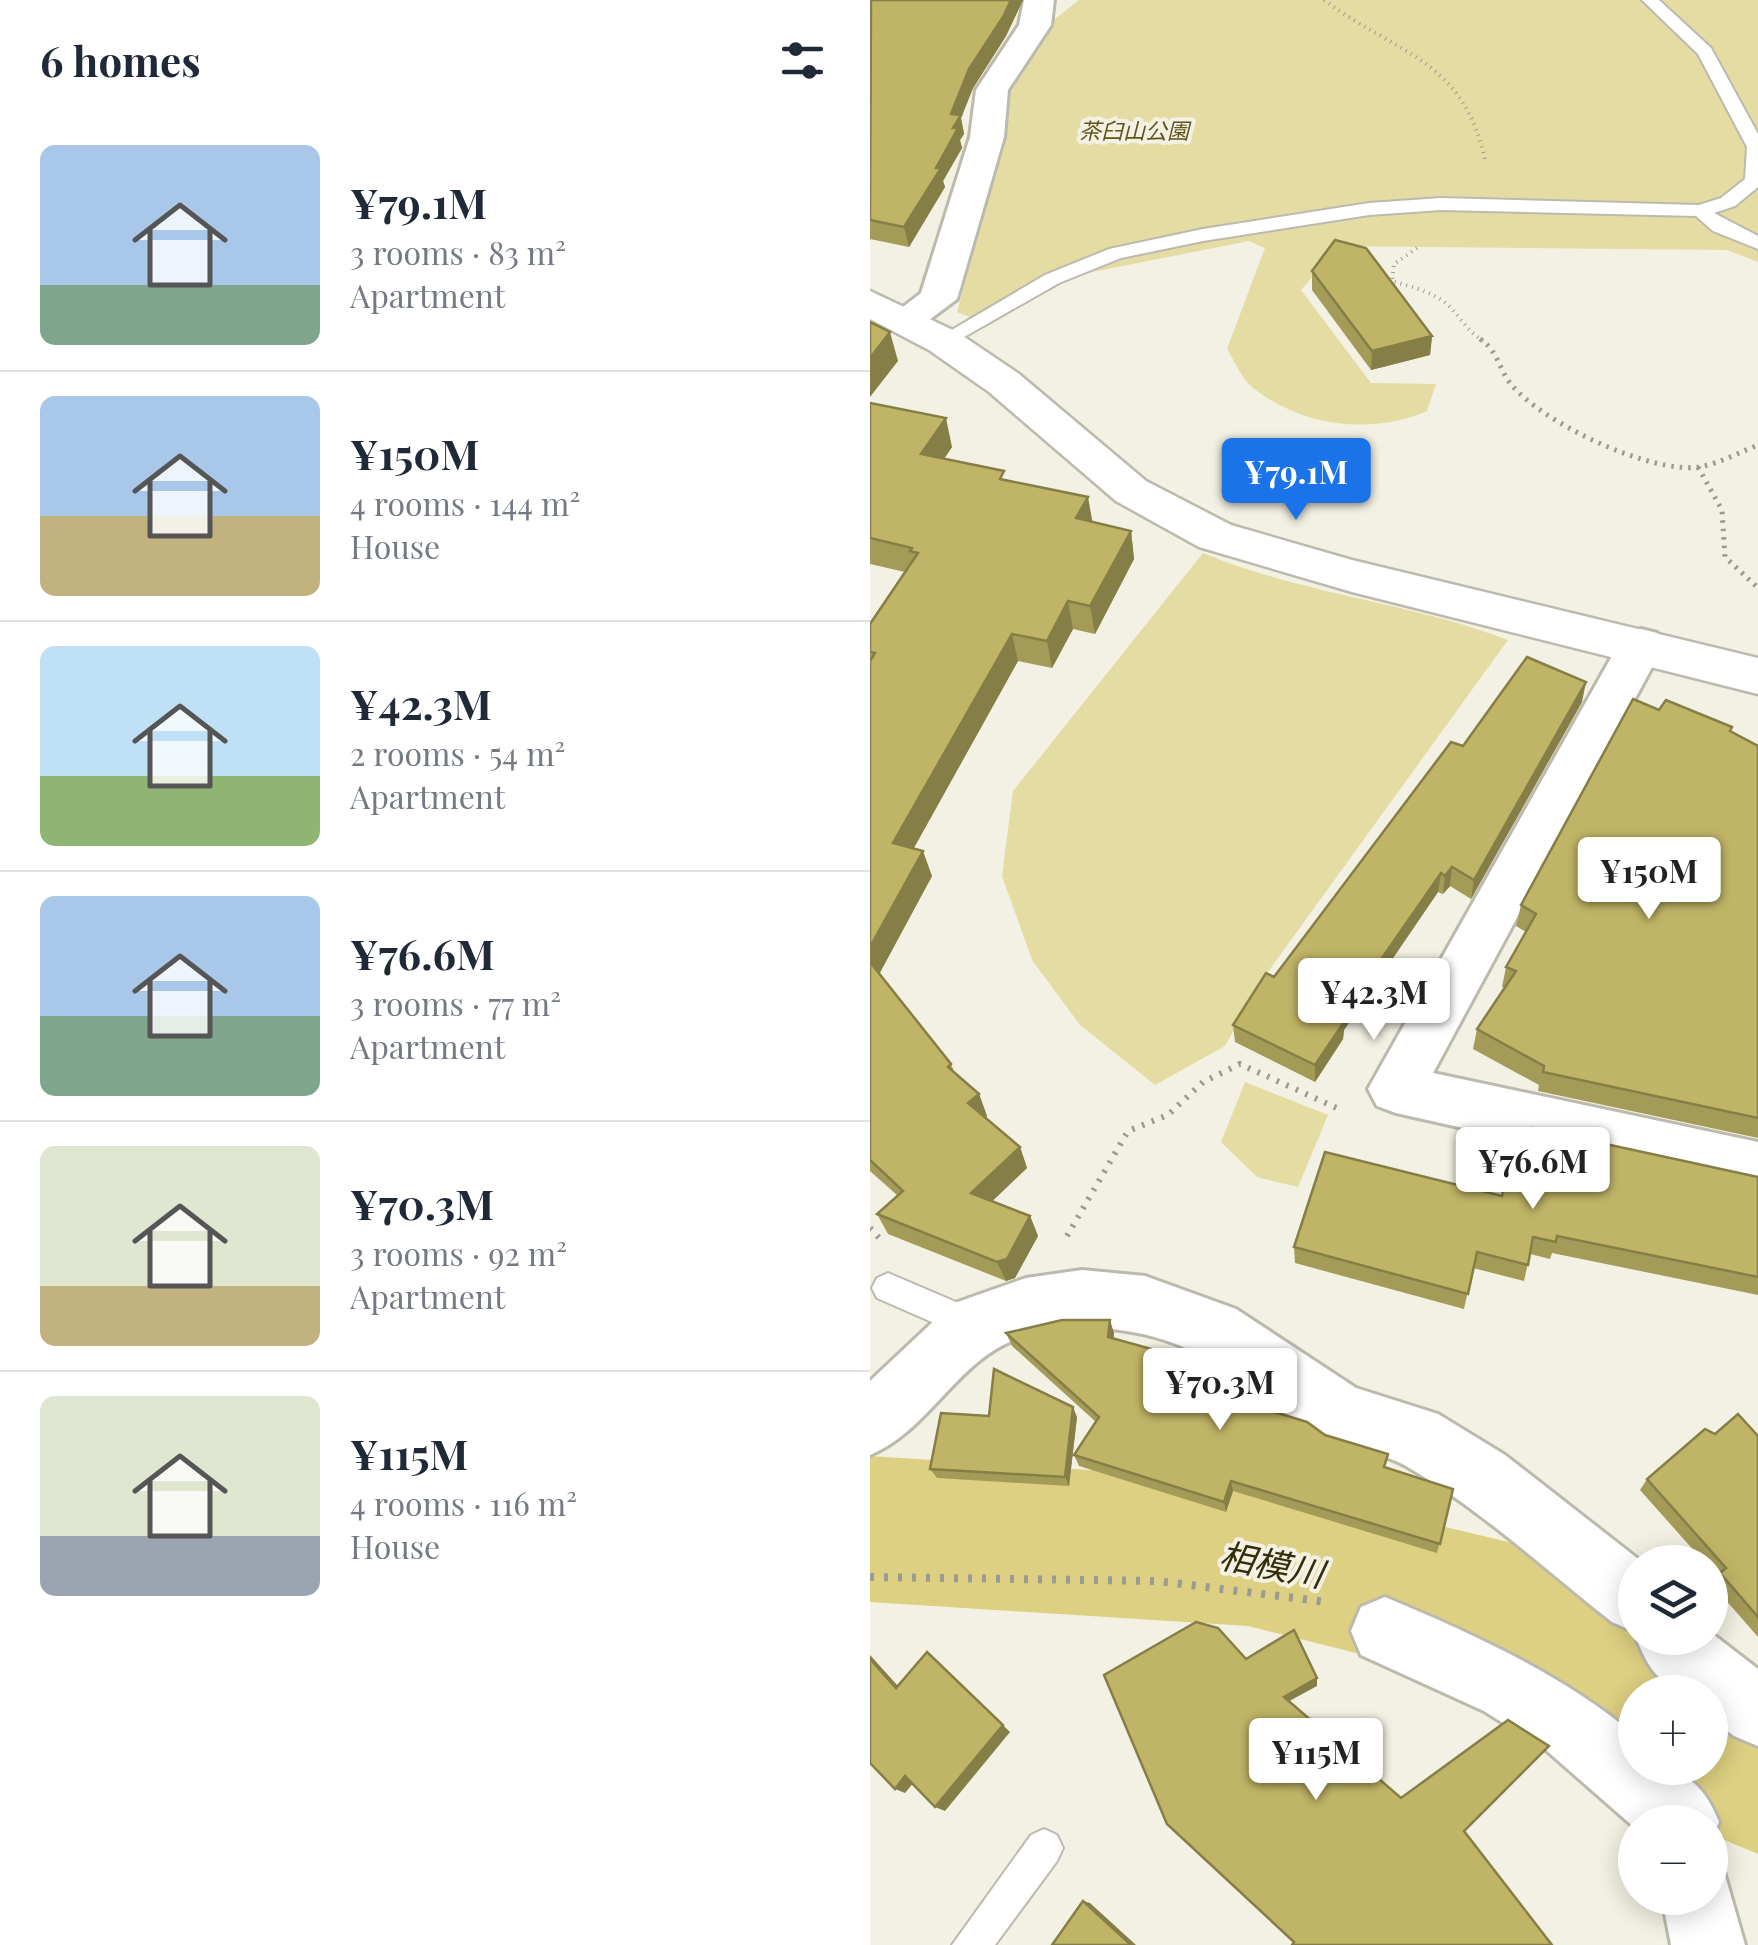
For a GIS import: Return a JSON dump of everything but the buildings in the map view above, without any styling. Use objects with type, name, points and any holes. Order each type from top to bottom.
[{"type":"street","points":[[887,312],[938,299],[987,136],[992,90],[1035,24],[1039,0]]},
{"type":"street","points":[[887,312],[944,341],[1004,382],[1131,490],[1215,536],[1333,572],[1758,676]]},
{"type":"street","points":[[1641,646],[1396,1090],[1758,1168]]},
{"type":"street","points":[[870,1424],[972,1325],[1026,1306],[1082,1300],[1146,1304],[1215,1330],[1342,1415],[1416,1436],[1482,1478],[1618,1586]]},
{"type":"street","points":[[1385,1632],[1508,1687],[1570,1726],[1663,1805]]},
{"type":"street","points":[[1684,1655],[1758,1712]]},
{"type":"street","points":[[1702,1915],[1708,1945]]},
{"type":"lane","points":[[944,341],[1052,279],[1116,253],[1369,209],[1490,204],[1702,211],[1728,202],[1754,181],[1756,147],[1705,52],[1650,0]]},
{"type":"lane","points":[[1702,211],[1720,227],[1758,243]]},
{"type":"lane","points":[[888,1288],[972,1325]]},
{"type":"lane","points":[[971,1945],[1044,1848]]},
{"type":"path","points":[[1324,0],[1342,16],[1429,63],[1462,90],[1483,141],[1490,204],[1476,217],[1443,228],[1394,264],[1392,281],[1428,292],[1448,305],[1468,331],[1493,348],[1510,384],[1579,436],[1647,460],[1698,467],[1758,445]]},
{"type":"path","points":[[1698,467],[1722,510],[1725,556],[1758,588]]},
{"type":"path","points":[[1067,1236],[1128,1132],[1168,1115],[1203,1082],[1240,1064],[1340,1109],[1396,1090]]},
{"type":"path","points":[[870,1576],[1150,1580],[1254,1587],[1356,1607],[1385,1632]]},
{"type":"green space","name":"茶臼山公園","points":[[1079,0],[1758,0],[1758,262],[1727,250],[1338,246],[1301,290],[1371,383],[1436,384],[1427,411],[1405,419],[1361,425],[1315,419],[1293,411],[1245,380],[1227,349],[1265,248],[1249,241],[1072,276],[990,325],[957,312],[997,163],[1001,92],[1046,26]]},
{"type":"green space","points":[[1203,553],[1278,579],[1432,616],[1508,640],[1265,976],[1225,1046],[1155,1085],[1080,1025],[1032,960],[1002,876],[1013,791]]},
{"type":"green space","points":[[1245,1082],[1328,1115],[1298,1187],[1257,1177],[1221,1142]]},
{"type":"waterway","name":"相模川","points":[[870,1529],[1248,1553],[1559,1629],[1625,1675]]},
{"type":"waterway","name":"相模川","points":[[1728,1752],[1758,1775]]}]
